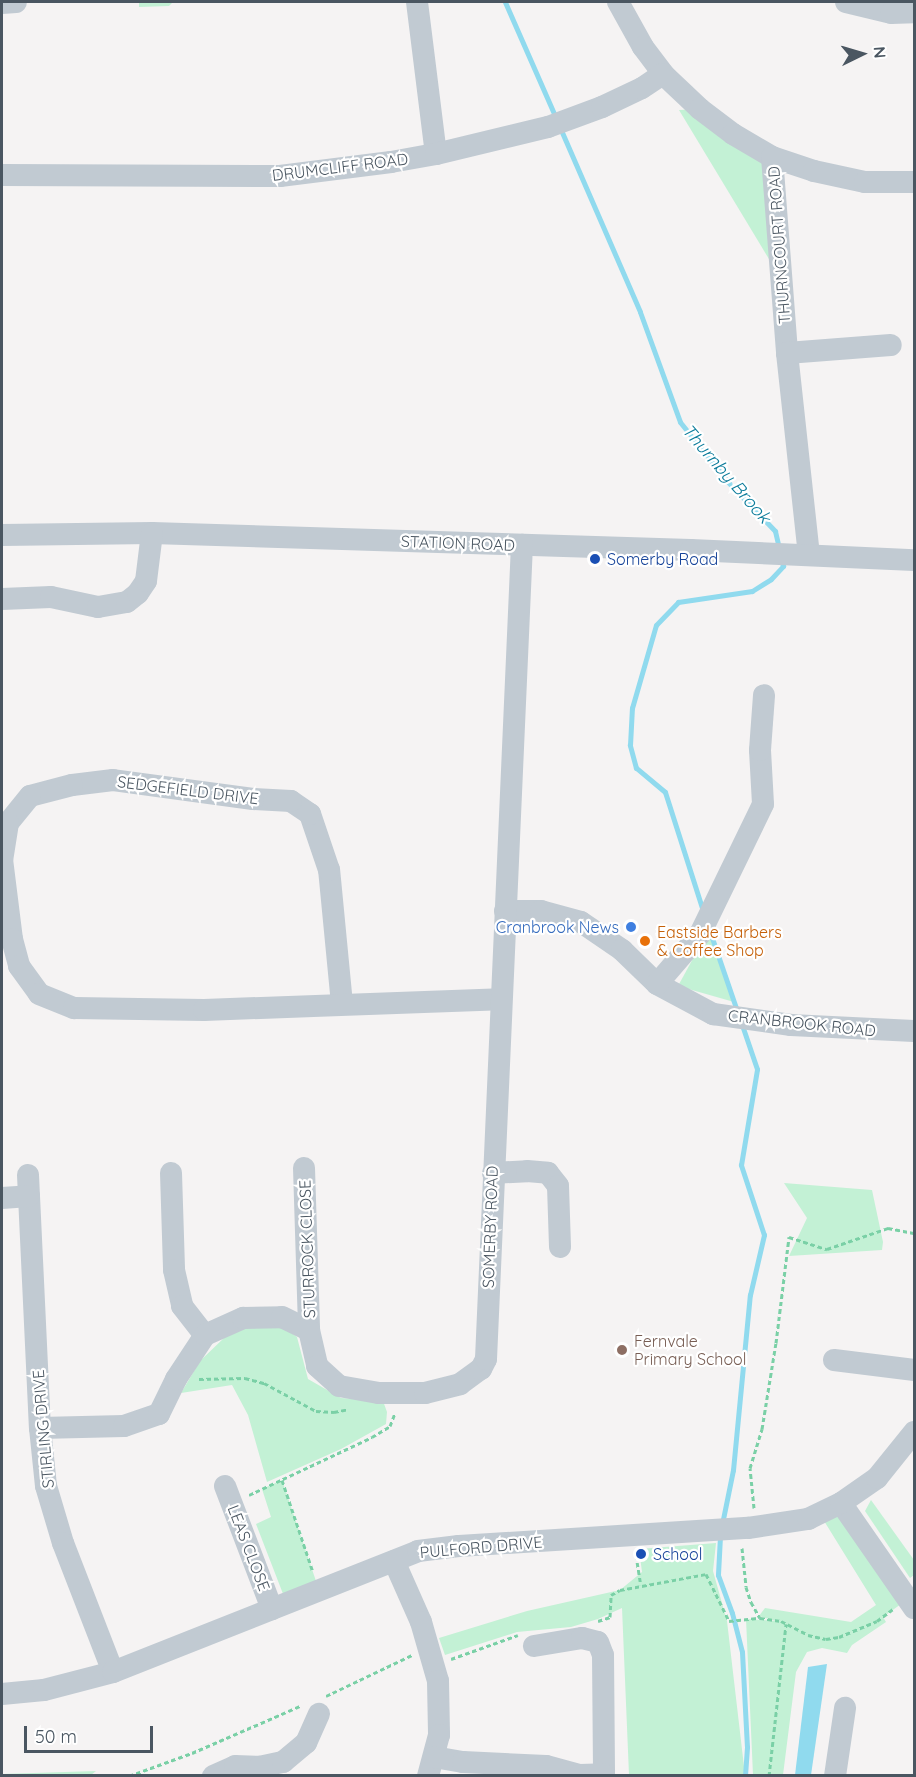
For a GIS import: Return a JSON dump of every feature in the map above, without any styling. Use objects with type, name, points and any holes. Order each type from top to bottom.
[{"type":"street","points":[[2,3],[16,2]]},
{"type":"street","points":[[417,2],[436,154]]},
{"type":"street","name":"THURNCOURT ROAD","points":[[618,2],[643,47],[663,74],[700,109],[733,134],[772,157],[787,353],[809,555]]},
{"type":"street","points":[[846,2],[891,13],[915,12]]},
{"type":"street","name":"DRUMCLIFF ROAD","points":[[2,175],[280,176],[436,154],[548,127],[642,88],[663,74]]},
{"type":"street","points":[[772,157],[814,171],[865,182],[915,182]]},
{"type":"street","points":[[787,353],[891,345]]},
{"type":"street","points":[[2,599],[51,597],[98,607],[127,602],[138,593],[146,581],[152,533]]},
{"type":"street","name":"STATION ROAD","points":[[2,535],[152,533],[915,560]]},
{"type":"street","name":"SOMERBY ROAD","points":[[309,1330],[317,1366],[339,1386],[394,1393],[425,1393],[460,1384],[481,1369],[486,1359],[500,999],[522,545]]},
{"type":"street","points":[[657,984],[700,934],[763,804],[760,750],[764,695]]},
{"type":"street","name":"SEDGEFIELD DRIVE","points":[[342,1004],[329,870],[310,814],[291,801],[253,799],[113,780],[72,785],[30,796],[8,823],[2,859],[12,939],[19,966],[39,994],[74,1008],[204,1010],[500,999]]},
{"type":"street","name":"CRANBROOK ROAD","points":[[505,911],[541,911],[581,922],[622,950],[657,984],[713,1014],[791,1025],[915,1031]]},
{"type":"street","name":"STURROCK CLOSE","points":[[304,1168],[309,1330]]},
{"type":"street","points":[[493,1173],[527,1171],[548,1173],[558,1186],[560,1247]]},
{"type":"street","points":[[171,1173],[174,1270],[182,1306],[205,1335]]},
{"type":"street","name":"STIRLING DRIVE","points":[[2,1198],[28,1186],[40,1428],[46,1486],[63,1543],[113,1672]]},
{"type":"street","points":[[40,1428],[124,1426],[159,1414],[176,1378],[205,1335],[243,1318],[282,1317],[309,1330]]},
{"type":"street","points":[[834,1360],[915,1370]]},
{"type":"street","name":"PULFORD DRIVE","points":[[2,1694],[44,1690],[113,1672],[418,1551],[459,1546],[633,1537],[748,1528],[808,1519],[840,1503],[877,1478],[914,1435]]},
{"type":"street","name":"LEAS CLOSE","points":[[228,1494],[272,1609]]},
{"type":"street","points":[[840,1503],[911,1603]]},
{"type":"street","points":[[394,1561],[421,1622],[438,1681],[439,1735],[431,1766],[463,1762],[546,1766],[580,1775],[604,1775],[603,1655],[597,1642],[582,1638],[531,1640]]},
{"type":"street","points":[[214,1775],[235,1766],[258,1767],[283,1762],[306,1743],[314,1706]]},
{"type":"street","points":[[835,1776],[844,1708]]},
{"type":"path","points":[[760,1618],[746,1587],[742,1544],[755,1513],[750,1468],[762,1429],[776,1343],[789,1237],[827,1249],[888,1228],[915,1233]]},
{"type":"path","points":[[176,1378],[245,1378],[264,1383],[316,1411],[334,1412],[354,1407]]},
{"type":"path","points":[[228,1494],[282,1480],[343,1452],[390,1426],[395,1413],[397,1396],[394,1393]]},
{"type":"path","points":[[282,1480],[319,1590]]},
{"type":"path","points":[[633,1537],[641,1585]]},
{"type":"path","points":[[590,1624],[610,1617],[611,1595],[620,1590],[706,1574],[727,1621],[760,1618],[786,1624],[808,1635],[826,1639],[839,1638],[911,1603]]},
{"type":"path","points":[[769,1776],[786,1624]]},
{"type":"path","points":[[129,1776],[314,1706],[412,1655],[447,1660],[519,1635],[531,1640]]},
{"type":"green space","points":[[139,2],[173,2],[169,6],[139,7]]},
{"type":"green space","points":[[700,109],[772,157],[781,279],[679,110]]},
{"type":"green space","points":[[707,933],[712,937],[734,1002],[678,986]]},
{"type":"green space","points":[[784,1183],[872,1190],[883,1242],[882,1250],[789,1256],[807,1218]]},
{"type":"green space","points":[[251,1325],[282,1326],[297,1337],[308,1379],[341,1398],[383,1401],[387,1412],[386,1424],[341,1449],[267,1482],[248,1415],[232,1385],[181,1393],[200,1361],[225,1337]]},
{"type":"green space","points":[[282,1480],[319,1590],[285,1599],[256,1524],[271,1517],[262,1489]]},
{"type":"green space","points":[[871,1500],[914,1560],[914,1575],[910,1578],[865,1511]]},
{"type":"green space","points":[[841,1503],[908,1599],[883,1617],[886,1622],[852,1645],[847,1653],[822,1648],[807,1652],[796,1672],[783,1775],[753,1775],[746,1619],[776,1621],[759,1616],[765,1608],[851,1622],[876,1605],[821,1516]]},
{"type":"green space","points":[[716,1543],[713,1571],[727,1621],[745,1775],[629,1775],[622,1608],[598,1619],[571,1627],[517,1632],[445,1655],[439,1638],[527,1611],[620,1590],[642,1572],[639,1549]]},
{"type":"green space","points":[[96,1771],[91,1775],[2,1775],[2,1774]]},
{"type":"water","points":[[827,1664],[811,1775],[795,1775],[808,1667]]},
{"type":"waterway","name":"Thurnby Brook","points":[[505,2],[556,118]]},
{"type":"waterway","name":"Thurnby Brook","points":[[561,130],[640,312],[680,422],[728,482],[775,531],[779,549]]},
{"type":"waterway","name":"Thurnby Brook","points":[[703,911],[665,792],[636,768],[630,745],[632,708],[656,625],[678,602],[752,591],[771,579],[783,566],[781,559]]},
{"type":"waterway","name":"Thurnby Brook","points":[[710,932],[737,1011]]},
{"type":"waterway","points":[[722,1524],[733,1470],[750,1295],[764,1235],[741,1165],[757,1069],[742,1025]]},
{"type":"waterway","points":[[720,1536],[718,1575],[732,1613],[742,1652],[747,1747],[745,1776]]},
{"type":"place","name":"Somerby Road","points":[[595,559]]},
{"type":"place","name":"Cranbrook News","points":[[631,927]]},
{"type":"place","name":"Eastside Barbers & Coffee Shop","points":[[645,941]]},
{"type":"place","name":"Fernvale Primary School","points":[[622,1350]]},
{"type":"place","name":"School","points":[[641,1554]]}]
